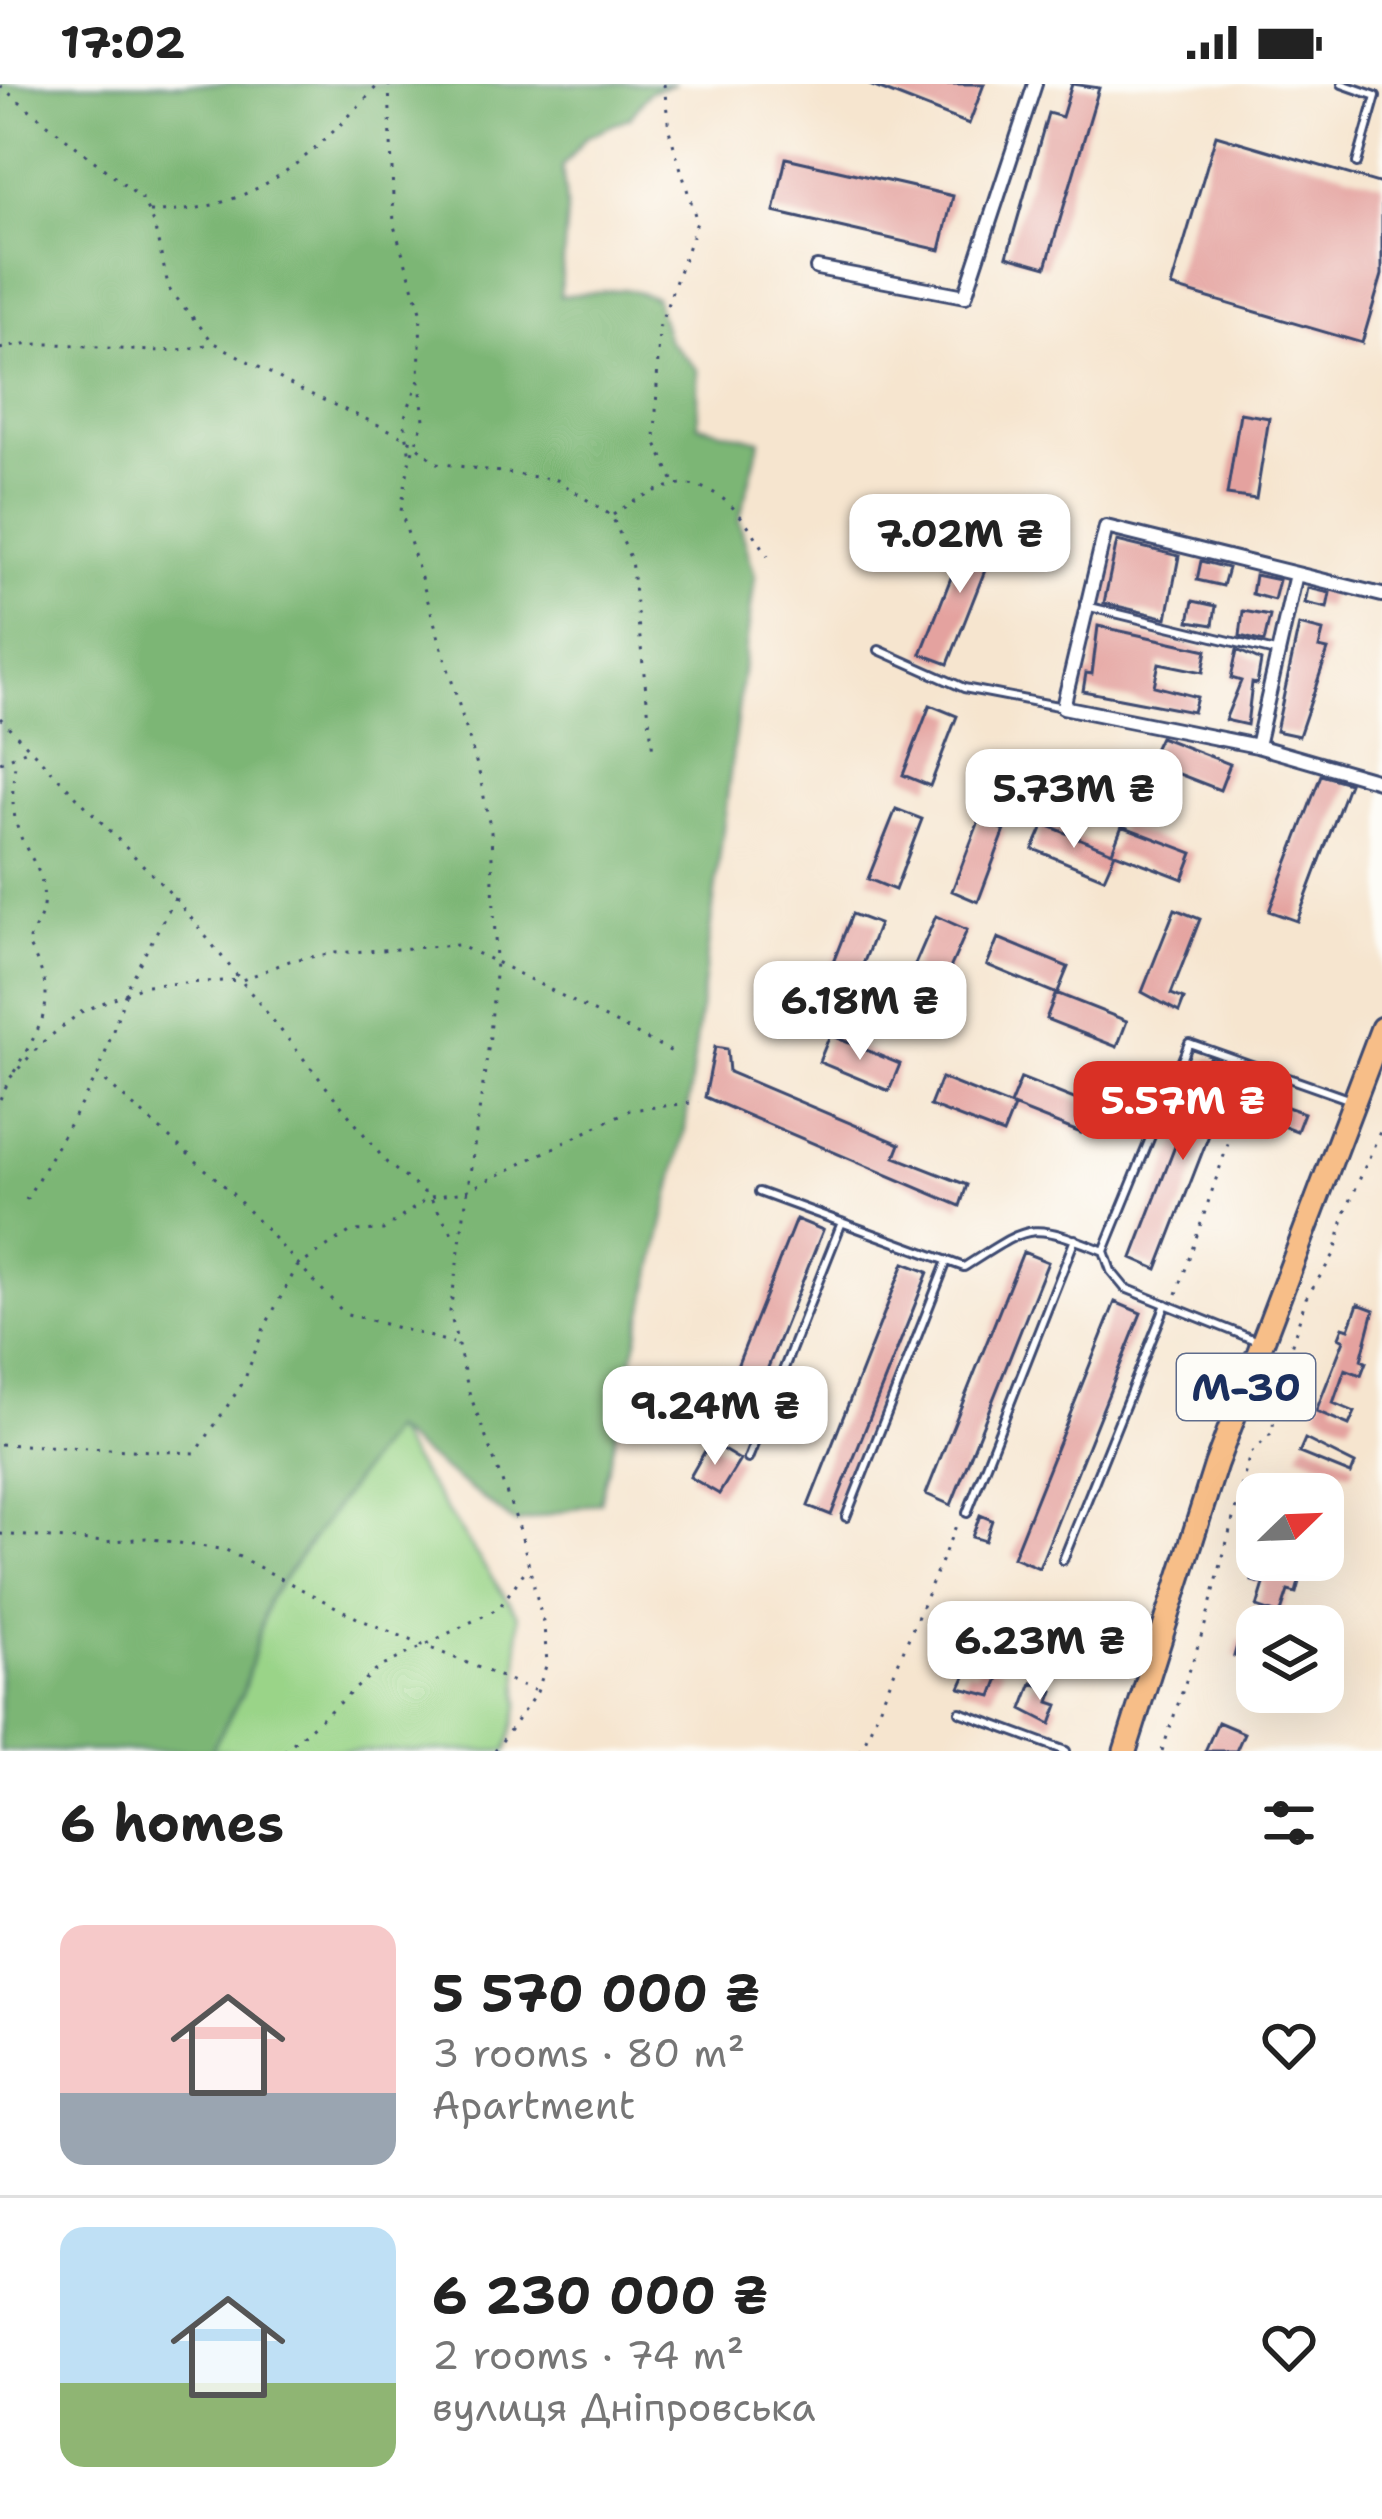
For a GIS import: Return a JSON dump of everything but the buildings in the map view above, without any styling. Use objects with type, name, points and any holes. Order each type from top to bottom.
[{"type":"highway","name":"М-30","points":[[1125,1751],[1174,1583],[1382,1028]]},
{"type":"street","points":[[817,268],[965,296],[1035,84]]},
{"type":"street","points":[[1382,595],[1106,527],[1063,707],[1258,746],[1382,782]]},
{"type":"street","points":[[1258,746],[1296,574]]},
{"type":"lane","points":[[1342,84],[1376,96],[1357,163]]},
{"type":"lane","points":[[1087,606],[1279,653]]},
{"type":"lane","points":[[879,650],[964,688],[1063,707]]},
{"type":"lane","points":[[1263,1344],[1125,1288],[1111,1271],[1105,1251],[1189,1043],[1355,1101]]},
{"type":"lane","points":[[760,1192],[964,1267],[1026,1228],[1105,1251]]},
{"type":"lane","points":[[748,1459],[842,1222]]},
{"type":"lane","points":[[968,1513],[1075,1239]]},
{"type":"lane","points":[[846,1517],[946,1261]]},
{"type":"lane","points":[[1063,1560],[1169,1306]]},
{"type":"lane","points":[[960,1712],[1066,1751]]},
{"type":"path","points":[[150,212],[205,209],[241,200],[277,179],[379,84]]},
{"type":"path","points":[[389,84],[394,226],[419,292],[424,420],[410,457],[401,511],[479,772],[491,832],[496,962],[490,1036],[450,1312],[455,1343],[528,1566],[547,1646],[537,1692],[495,1751]]},
{"type":"path","points":[[664,84],[669,130],[697,223],[659,328],[655,441],[674,482]]},
{"type":"path","points":[[0,86],[56,135],[133,190],[150,212],[169,289],[213,343],[405,437],[454,470],[556,480],[612,515],[631,560],[653,752]]},
{"type":"path","points":[[0,349],[52,343],[149,350],[213,343]]},
{"type":"path","points":[[410,457],[406,402],[419,380]]},
{"type":"path","points":[[612,515],[674,482],[703,488],[753,530],[768,556]]},
{"type":"path","points":[[0,718],[175,898],[387,1163],[430,1197],[457,1242]]},
{"type":"path","points":[[4,795],[16,759],[28,748]]},
{"type":"path","points":[[0,762],[16,759]]},
{"type":"path","points":[[0,1099],[48,1007],[45,973],[27,943],[43,907],[35,872],[20,856]]},
{"type":"path","points":[[26,1200],[98,1075],[124,998],[175,898]]},
{"type":"path","points":[[10,1078],[43,1042],[82,1012],[124,998],[145,985],[242,980],[292,960],[458,945],[674,1053]]},
{"type":"path","points":[[1169,1306],[1255,1066]]},
{"type":"path","points":[[98,1075],[228,1189],[344,1313],[455,1343]]},
{"type":"path","points":[[0,1444],[196,1453],[244,1381],[263,1328],[297,1267],[351,1231],[382,1230],[430,1197],[464,1192],[630,1110],[699,1102]]},
{"type":"path","points":[[1162,1751],[1205,1625],[1250,1454],[1274,1432],[1274,1402],[1306,1298],[1335,1253],[1346,1211],[1382,1126]]},
{"type":"path","points":[[861,1751],[954,1523],[968,1513]]},
{"type":"path","points":[[0,1534],[104,1542],[146,1538],[226,1550],[421,1645],[537,1692]]},
{"type":"path","points":[[284,1751],[379,1668],[499,1608],[528,1566]]},
{"type":"green space","points":[[0,84],[675,84],[650,91],[630,117],[586,137],[562,167],[567,212],[560,296],[624,289],[655,297],[667,338],[698,370],[698,425],[760,440],[739,521],[755,576],[685,1129],[600,1502],[515,1523],[391,1430],[268,1600],[243,1692],[211,1751],[0,1751]]},
{"type":"green space","points":[[391,1429],[518,1616],[519,1707],[507,1751],[211,1751],[243,1692],[268,1600]]}]
